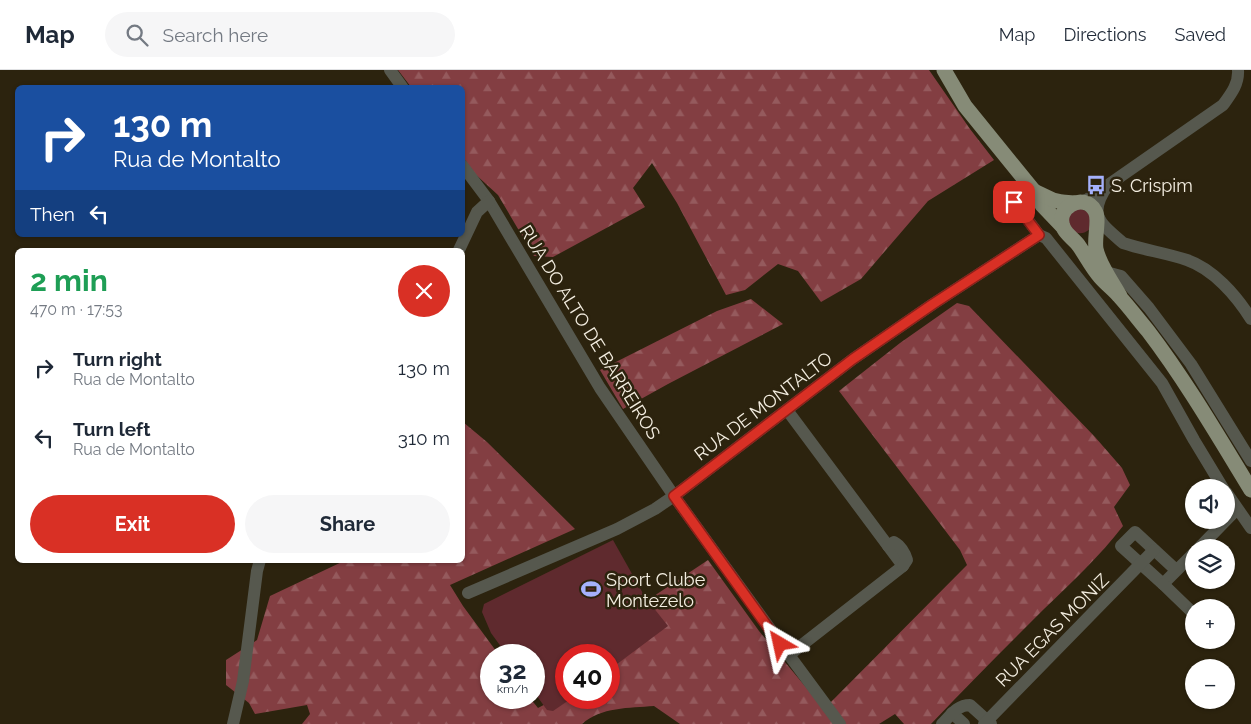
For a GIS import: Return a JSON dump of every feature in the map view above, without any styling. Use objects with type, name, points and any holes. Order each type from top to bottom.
[{"type":"main road","points":[[944,70],[964,106],[1034,191],[1042,205],[1103,274],[1154,340],[1187,387],[1251,490]]},
{"type":"main road","points":[[1034,191],[1053,200],[1086,203],[1091,206],[1101,224],[1095,239],[1103,274]]},
{"type":"main road","points":[[1077,202],[1069,205],[1062,215],[1062,221],[1067,232],[1083,238],[1101,224]]},
{"type":"street","points":[[390,70],[401,85]]},
{"type":"street","points":[[1077,202],[1088,199],[1223,105],[1234,89],[1238,70]]},
{"type":"street","name":"RUA DO ALTO DE BARREIROS","points":[[465,170],[489,201],[600,388],[674,496],[840,724]]},
{"type":"street","points":[[1108,185],[1098,206],[1101,224],[1123,243],[1189,260],[1206,270],[1232,294],[1251,319]]},
{"type":"street","points":[[465,236],[477,212],[489,201]]},
{"type":"street","points":[[1014,202],[1039,235],[1046,238],[1162,383],[1218,479]]},
{"type":"street","name":"RUA DE MONTALTO","points":[[468,593],[617,529],[655,509],[853,359],[1039,235]]},
{"type":"street","points":[[1085,288],[1103,274],[1121,276],[1149,308],[1191,364],[1251,461]]},
{"type":"street","points":[[787,410],[903,566],[789,655]]},
{"type":"street","points":[[1235,506],[1251,528]]},
{"type":"street","points":[[1208,539],[1237,509]]},
{"type":"street","points":[[1176,570],[1135,532],[1122,546],[1185,605]]},
{"type":"street","name":"RUA EGAS MONIZ","points":[[942,724],[957,708],[964,705],[970,705],[987,723],[1154,550]]},
{"type":"street","points":[[1163,584],[1185,562]]},
{"type":"street","points":[[234,724],[259,563]]},
{"type":"street","points":[[952,714],[964,724]]},
{"type":"green space","points":[[398,70],[929,70],[994,160],[928,201],[861,279],[821,302],[798,271],[778,264],[745,290],[726,295],[677,203],[652,163],[633,188],[645,207],[553,257],[534,256],[498,195],[474,173],[465,160],[465,85],[409,85]]},
{"type":"green space","points":[[751,299],[783,324],[623,409],[600,370],[717,311]]},
{"type":"green space","points":[[957,303],[969,306],[1095,437],[1122,468],[1130,485],[1114,507],[1123,526],[1085,569],[931,724],[904,724],[895,714],[879,724],[680,724],[654,706],[620,709],[620,653],[663,627],[648,600],[708,560],[759,631],[824,709],[967,565],[960,550],[839,391],[900,343]]},
{"type":"green space","points":[[465,424],[487,442],[575,529],[450,585],[491,644],[480,644],[480,709],[545,709],[545,705],[555,701],[555,709],[619,709],[598,714],[582,724],[302,724],[310,714],[307,705],[255,714],[249,703],[226,685],[226,660],[257,640],[270,596],[340,563],[465,563]]},
{"type":"shaded area","points":[[1079,208],[1090,213],[1090,229],[1085,232],[1076,233],[1071,230],[1068,217]]},
{"type":"shaded area","name":"Sport Clube Montezelo","points":[[613,540],[645,597],[668,626],[620,662],[620,644],[555,644],[556,709],[553,711],[547,710],[545,707],[545,644],[499,644],[491,633],[482,612],[484,604]]},
{"type":"place","name":"S. Crispim","points":[[1096,185]]},
{"type":"place","name":"Sport Clube Montezelo","points":[[591,589]]},
{"type":"route","points":[[780,644],[674,496],[853,359],[1039,235],[1014,202]]}]
